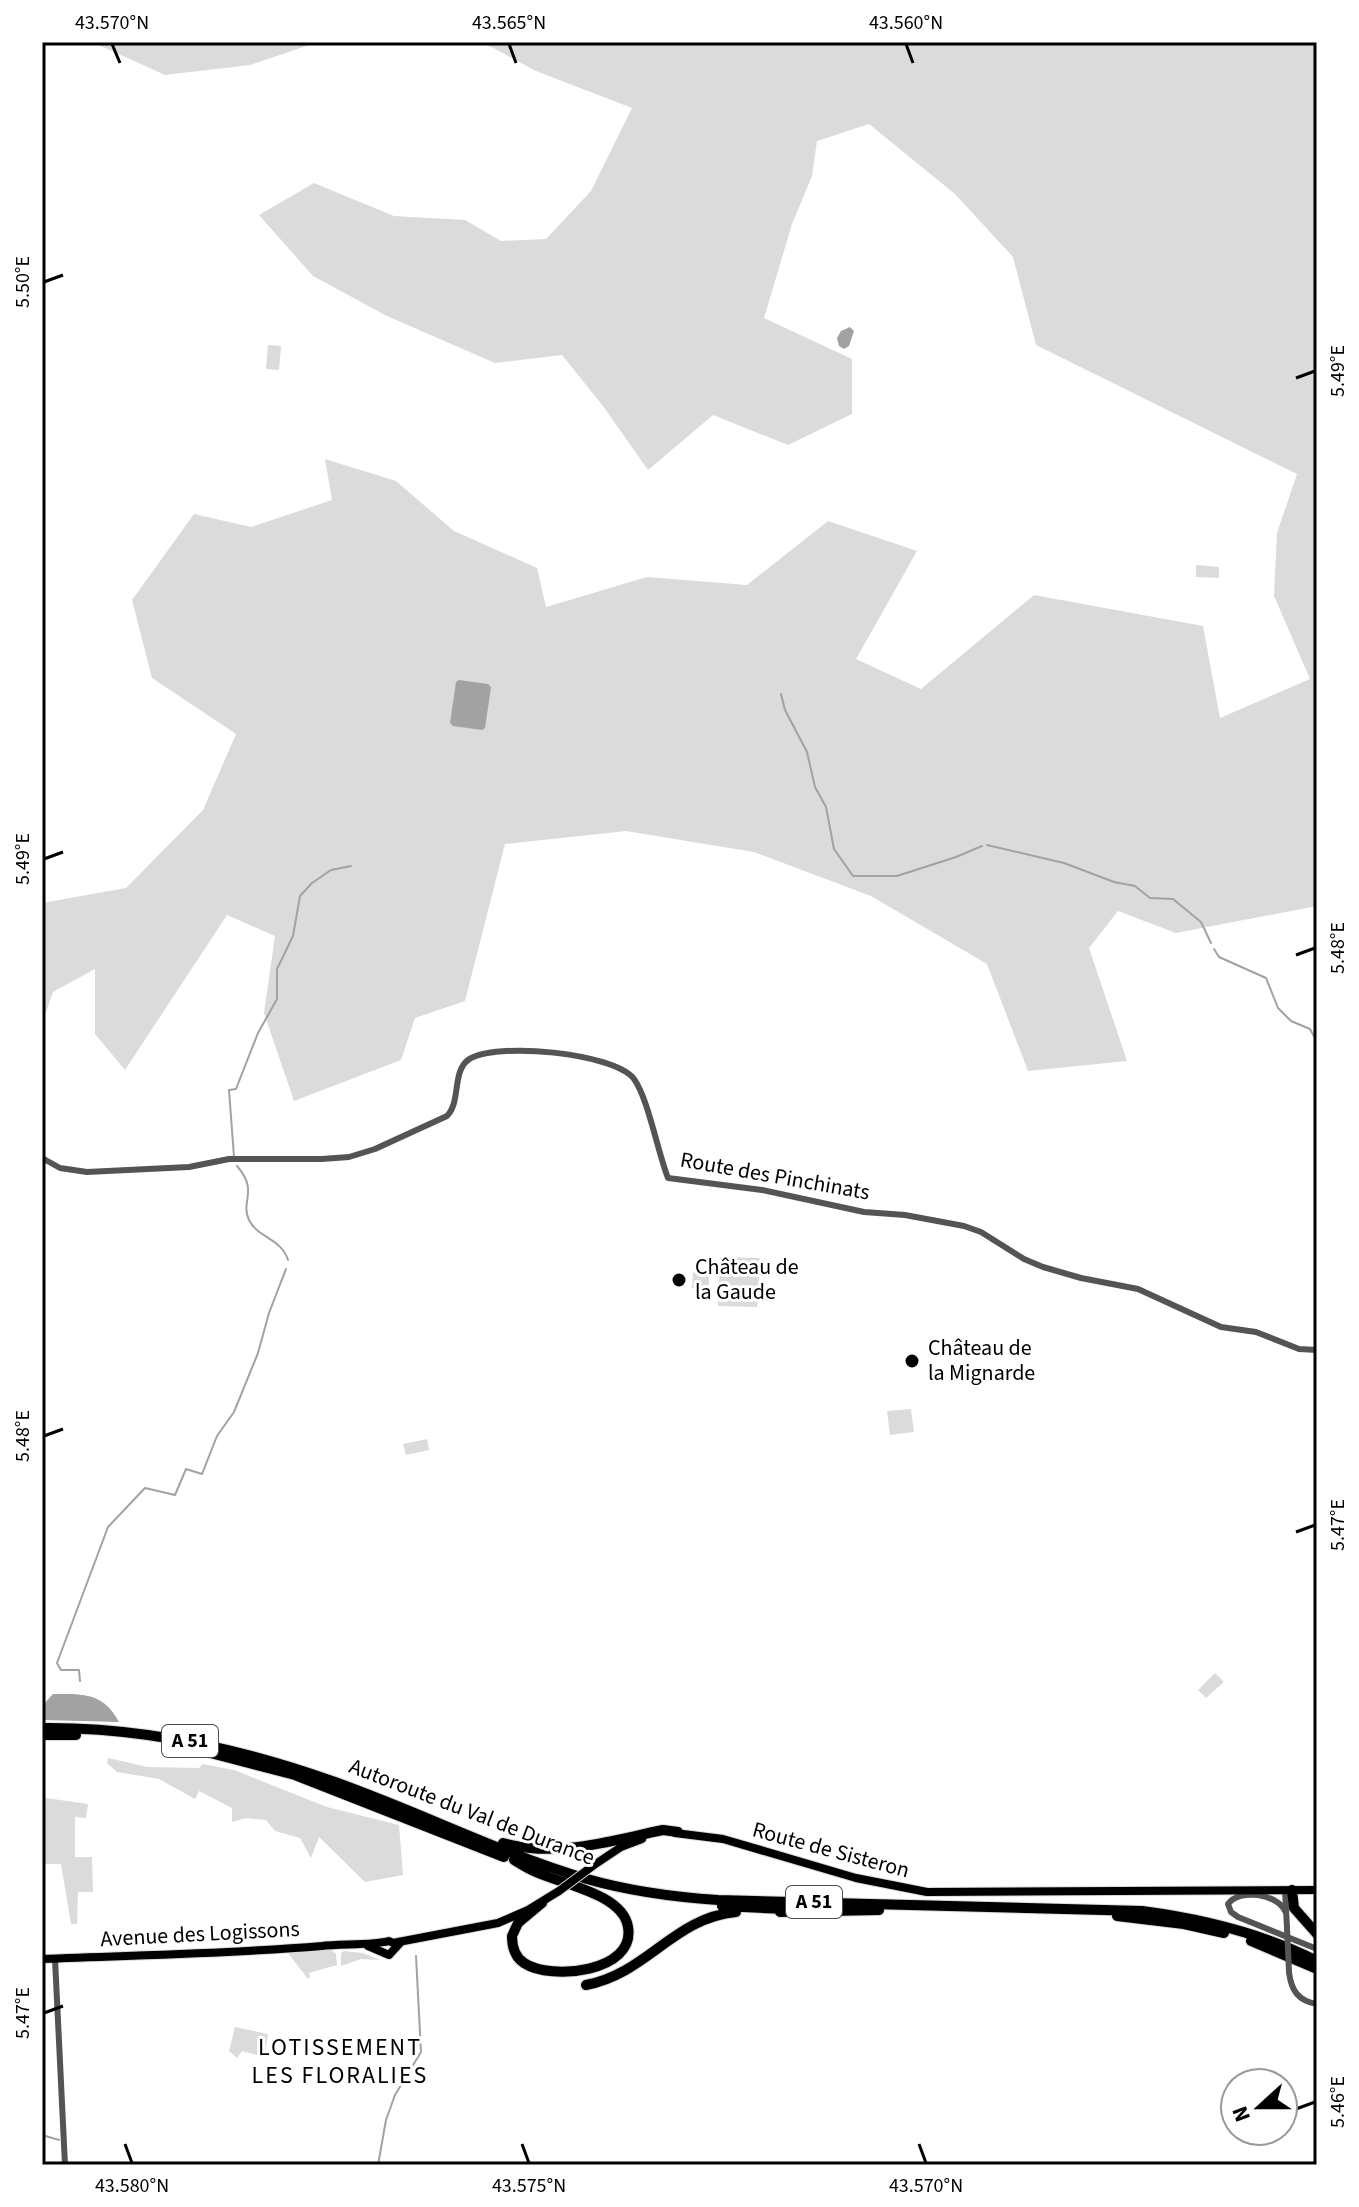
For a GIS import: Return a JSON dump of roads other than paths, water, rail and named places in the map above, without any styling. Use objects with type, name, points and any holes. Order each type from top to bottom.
[{"type":"highway","name":"Autoroute du Val de Durance","points":[[42,1728],[107,1731],[183,1740],[258,1757],[333,1781],[550,1867],[629,1889],[718,1900],[1142,1911],[1211,1922],[1274,1941],[1317,1961]]},
{"type":"highway","name":"Autoroute du Val de Durance","points":[[42,1735],[144,1741],[243,1760],[362,1799],[514,1860],[616,1893],[682,1904],[1109,1915],[1148,1919],[1206,1929],[1249,1941],[1317,1969]]},
{"type":"highway","points":[[333,1781],[496,1841],[534,1849],[570,1849],[663,1830],[678,1832]]},
{"type":"highway","points":[[514,1860],[535,1872],[611,1902],[626,1917],[629,1927],[627,1942],[616,1958],[596,1967],[539,1969],[526,1964],[513,1947],[513,1932],[522,1919],[542,1903]]},
{"type":"highway","points":[[1288,1892],[1294,1908],[1317,1934]]},
{"type":"highway","points":[[586,1985],[610,1980],[626,1972],[679,1932],[712,1916],[741,1912],[879,1910]]},
{"type":"main road","name":"Route de Sisteron","points":[[394,1945],[446,1931],[498,1923],[542,1903],[594,1865],[634,1841],[678,1832],[723,1839],[856,1878],[919,1891],[1317,1891]]},
{"type":"main road","name":"Avenue des Logissons","points":[[42,1959],[276,1950],[359,1943],[382,1947],[389,1941],[394,1945]]},
{"type":"street","name":"Route des Pinchinats","points":[[42,1158],[60,1168],[87,1172],[189,1167],[229,1159],[349,1157],[375,1149],[447,1116],[454,1108],[463,1066],[471,1058],[515,1050],[562,1053],[621,1068],[633,1077],[641,1092],[668,1178],[762,1190],[864,1212],[907,1215],[964,1226],[981,1232],[1043,1267],[1138,1289],[1221,1327],[1256,1332],[1299,1349],[1317,1350]]},
{"type":"street","points":[[42,1648],[42,1671]]},
{"type":"street","points":[[1288,1892],[1285,1911],[1289,1972],[1295,1993],[1305,2001],[1317,2004]]},
{"type":"street","points":[[1285,1911],[1279,1901],[1270,1897],[1237,1897],[1228,1904],[1231,1912],[1238,1917],[1317,1949]]},
{"type":"street","points":[[55,1959],[65,2165]]},
{"type":"waterway","points":[[781,694],[785,710],[807,752],[815,787],[826,807],[834,849],[853,876],[897,876],[982,846]]},
{"type":"waterway","points":[[987,845],[1064,863],[1114,882],[1135,886],[1150,898],[1173,899],[1201,922],[1211,943]]},
{"type":"waterway","points":[[234,1157],[229,1090],[236,1089],[258,1033],[277,999],[277,969],[293,936],[300,896],[331,870],[351,866]]},
{"type":"waterway","points":[[1214,949],[1219,957],[1266,978],[1278,1008],[1291,1021],[1310,1029],[1317,1042]]},
{"type":"waterway","points":[[237,1166],[247,1182],[249,1220],[280,1247],[288,1260]]},
{"type":"waterway","points":[[80,1681],[79,1670],[61,1670],[57,1663],[108,1527],[145,1488],[175,1495],[186,1469],[202,1474],[217,1436],[234,1412],[286,1269]]},
{"type":"waterway","points":[[378,2165],[386,2120],[395,2095],[421,2052],[416,1956]]},
{"type":"waterway","points":[[42,2135],[59,2140]]},
{"type":"place","name":"Château de la Gaude","points":[[679,1280]]},
{"type":"place","name":"Château de la Mignarde","points":[[912,1361]]},
{"type":"district","name":"LOTISSEMENT LES FLORALIES","points":[[340,2061]]}]
